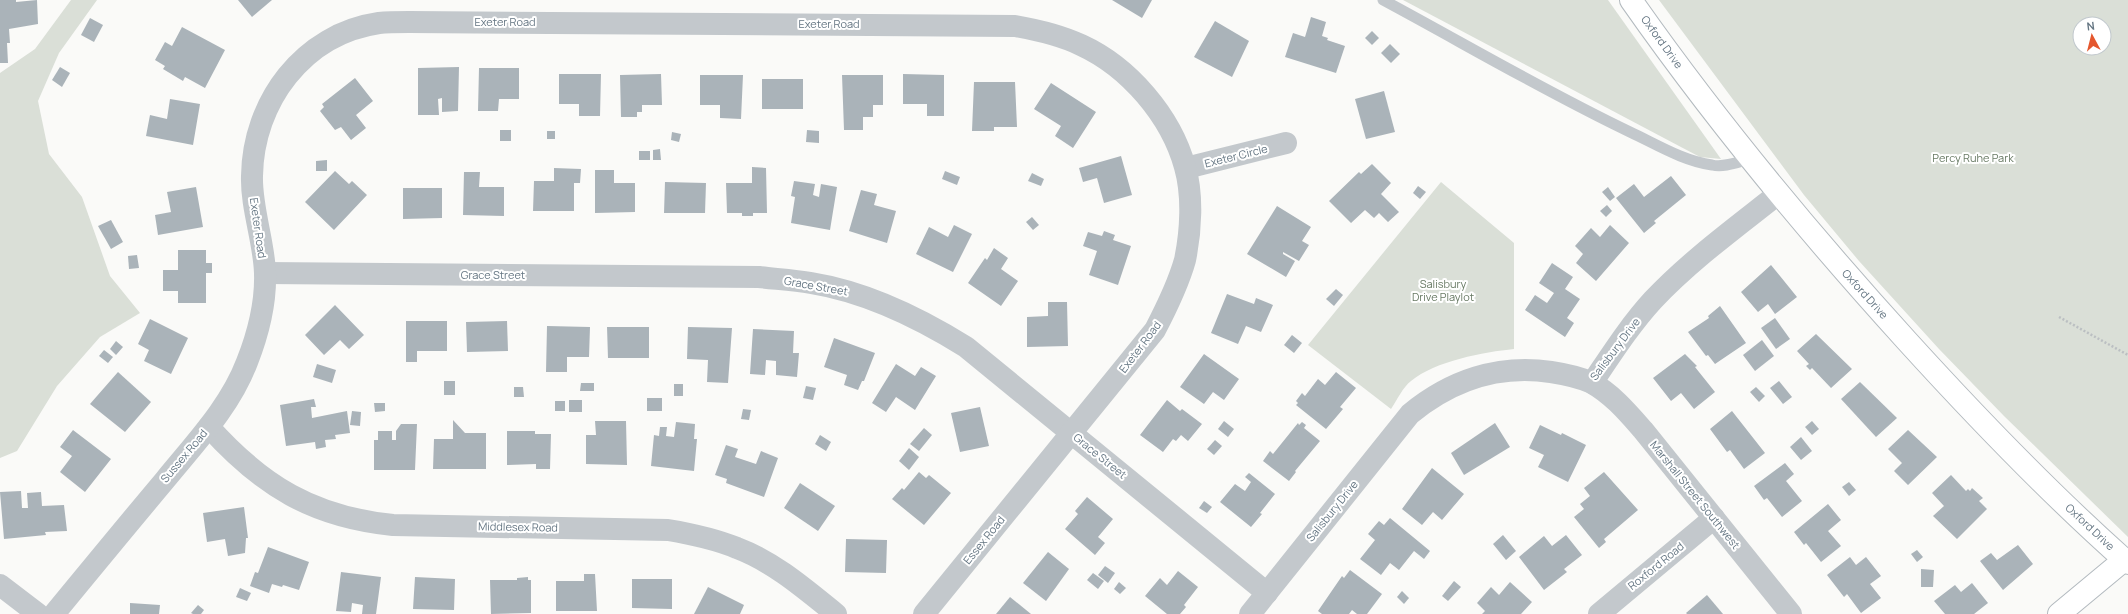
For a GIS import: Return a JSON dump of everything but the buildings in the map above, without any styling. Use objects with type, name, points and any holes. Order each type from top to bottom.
[{"type":"main road","name":"Oxford Drive","points":[[1631,0],[1727,130],[1778,194],[1858,287],[1942,380],[2001,441],[2126,561]]},
{"type":"main road","points":[[2059,614],[2126,561]]},
{"type":"street","name":"Exeter Road","points":[[265,273],[252,178],[253,152],[258,126],[271,98],[294,67],[325,43],[348,32],[378,23],[417,22],[1015,26],[1049,32],[1082,45],[1107,60],[1147,97],[1167,125],[1186,168],[1190,198],[1189,229],[1185,259],[1176,289],[1155,330],[1045,467]]},
{"type":"street","name":"Exeter Circle","points":[[1186,168],[1286,143]]},
{"type":"street","name":"Salisbury Drive","points":[[1250,614],[1410,414],[1424,402],[1449,387],[1476,376],[1505,370],[1535,369],[1564,374],[1592,383],[1622,338],[1652,301],[1686,267],[1778,194]]},
{"type":"street","name":"Sussex Road","points":[[54,614],[209,427],[232,393],[247,363],[257,331],[262,306],[265,273]]},
{"type":"street","name":"Grace Street","points":[[265,273],[759,277],[811,283],[849,291],[886,304],[933,326],[966,347],[1268,593]]},
{"type":"street","name":"Marshall Street Southwest","points":[[1592,383],[1626,410],[1791,614]]},
{"type":"street","name":"Middlesex Road","points":[[209,427],[233,454],[261,477],[292,496],[325,511],[361,522],[393,525],[668,530],[703,537],[737,548],[769,563],[836,614]]},
{"type":"street","name":"Essex Road","points":[[924,614],[1045,467]]},
{"type":"street","name":"Roxford Road","points":[[1599,614],[1714,518]]},
{"type":"street","points":[[0,585],[38,614]]},
{"type":"lane","points":[[1383,0],[1602,119],[1668,150],[1699,163],[1714,166],[1750,159]]},
{"type":"path","points":[[2059,316],[2128,355]]},
{"type":"green space","points":[[71,0],[97,0],[59,53],[38,101],[49,154],[82,197],[110,276],[140,313],[100,337],[57,386],[17,451],[0,458],[0,73],[35,49]]},
{"type":"green space","points":[[1403,0],[1608,0],[1721,159],[1700,157]]},
{"type":"green space","name":"Percy Ruhe Park","points":[[1659,0],[2128,0],[2128,537],[2004,416],[1939,349],[1859,261],[1804,195]]},
{"type":"green space","name":"Salisbury Drive Playlot","points":[[1441,182],[1514,243],[1514,349],[1475,355],[1433,368],[1411,381],[1403,390],[1391,409],[1308,345]]}]
